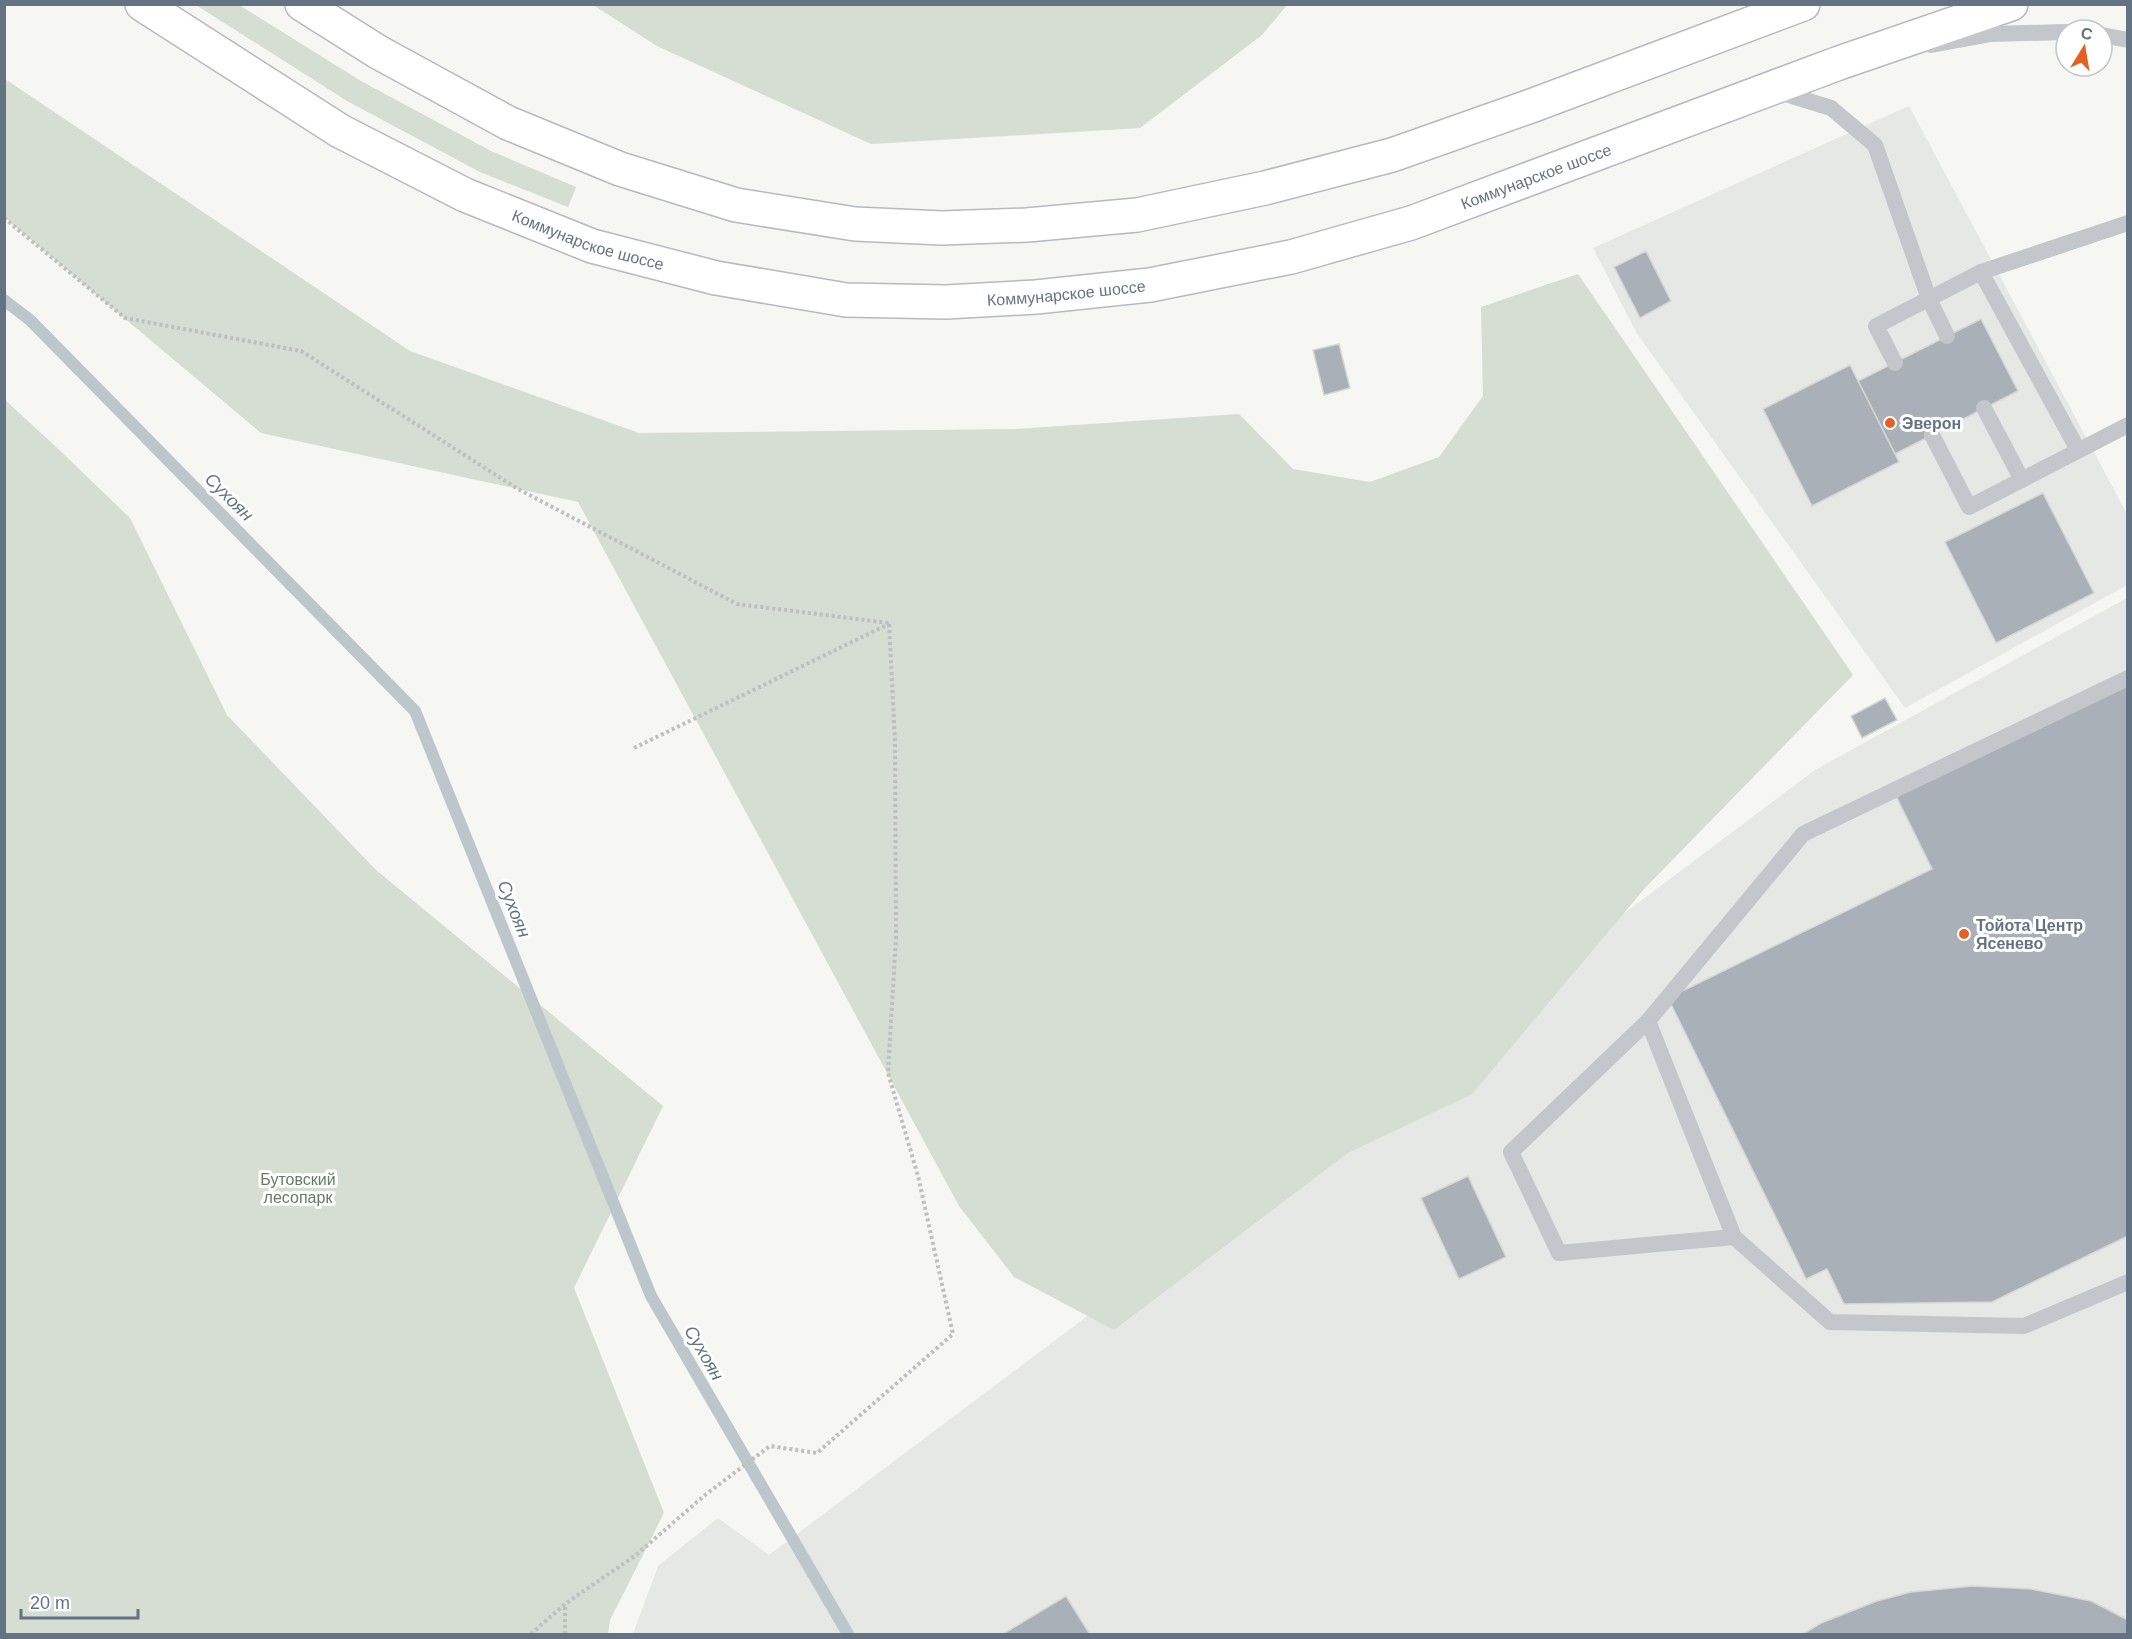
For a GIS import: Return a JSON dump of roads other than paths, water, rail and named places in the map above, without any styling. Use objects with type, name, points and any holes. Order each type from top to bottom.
[{"type":"main road","name":"Коммунарское шоссе","points":[[142,4],[340,131],[465,195],[592,246],[716,279],[846,300],[946,302],[1036,297],[1150,285],[1292,257],[1412,223],[1839,63],[2012,4]]},
{"type":"main road","points":[[302,4],[378,52],[508,123],[620,169],[736,205],[855,224],[942,228],[1027,225],[1137,214],[1265,188],[1358,164],[1392,155],[1531,106],[1803,4]]},
{"type":"lane","points":[[1839,63],[1991,34],[2054,32]]},
{"type":"lane","points":[[1770,89],[1831,108],[1875,145],[1929,299],[1947,336]]},
{"type":"lane","points":[[1895,363],[1876,326],[1981,272],[2127,223]]},
{"type":"lane","points":[[1981,272],[2078,450]]},
{"type":"lane","points":[[1984,408],[2022,480]]},
{"type":"lane","points":[[1932,435],[1969,507],[2127,425]]},
{"type":"lane","points":[[1734,1237],[1558,1253],[1511,1152],[1648,1021],[1803,834],[2127,678]]},
{"type":"lane","points":[[1648,1021],[1734,1237],[1830,1322],[2024,1326],[2127,1282]]},
{"type":"waterway","name":"Сухоян","points":[[4,300],[30,320],[415,711],[651,1296],[848,1634]]},
{"type":"place","name":"Эверон","points":[[1890,423]]},
{"type":"place","name":"Тойота Центр Ясенево","points":[[1964,934]]},
{"type":"park label","name":"Бутовский лесопарк","points":[[298,1188]]}]
